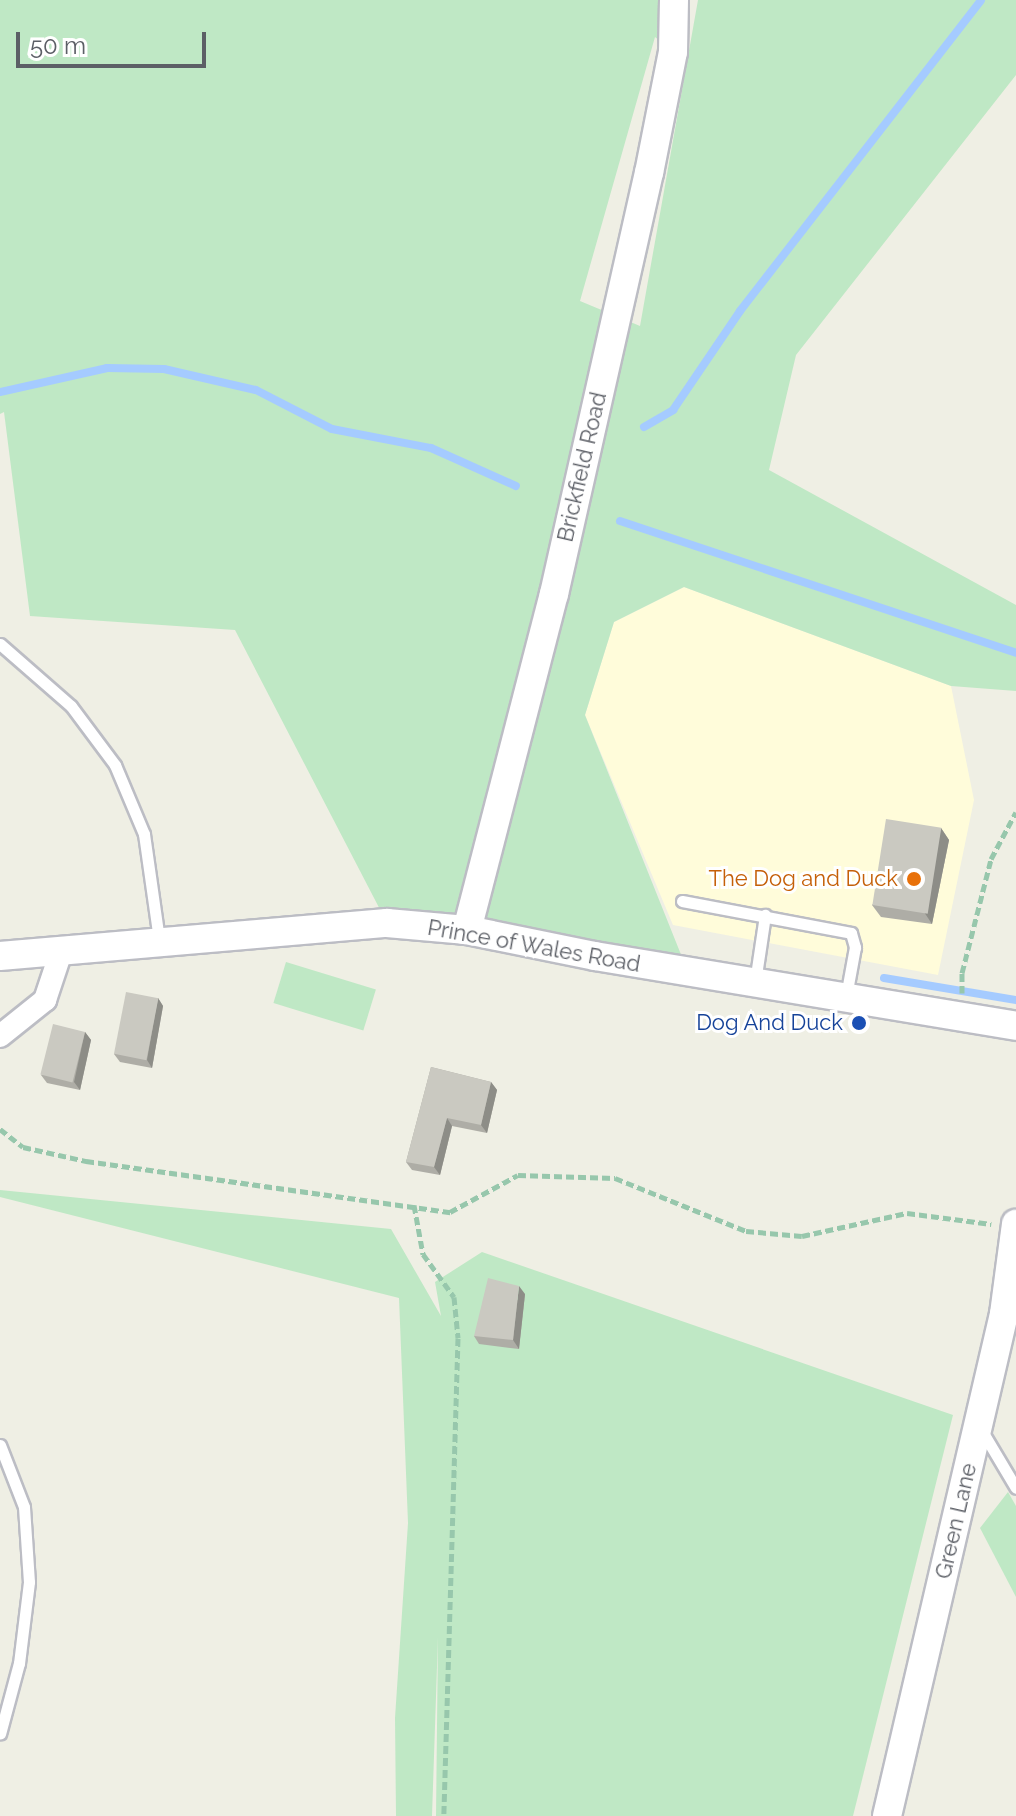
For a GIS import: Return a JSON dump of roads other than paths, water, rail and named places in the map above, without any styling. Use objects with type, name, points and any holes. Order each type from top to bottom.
[{"type":"street","name":"Brickfield Road","points":[[467,930],[554,594],[649,173],[673,52],[674,0]]},
{"type":"street","name":"Prince of Wales Road","points":[[0,956],[61,952],[159,939],[387,923],[467,930],[755,983],[1016,1026]]},
{"type":"street","points":[[0,1036],[45,1000],[61,952]]},
{"type":"street","name":"Green Lane","points":[[887,1816],[1004,1314],[1016,1226]]},
{"type":"lane","points":[[0,644],[71,706],[115,765],[144,834],[159,939]]},
{"type":"lane","points":[[682,901],[851,933],[855,947],[846,996]]},
{"type":"lane","points":[[755,983],[765,915]]},
{"type":"lane","points":[[978,1424],[1016,1488]]},
{"type":"lane","points":[[0,1445],[24,1507],[29,1582],[19,1663],[0,1734]]},
{"type":"waterway","points":[[644,427],[673,410],[740,311],[981,0]]},
{"type":"waterway","points":[[0,392],[107,368],[164,369],[256,390],[332,429],[431,448],[516,486]]},
{"type":"waterway","points":[[620,521],[1016,653]]},
{"type":"waterway","points":[[884,978],[1016,1000]]},
{"type":"place","name":"The Dog and Duck","points":[[914,879]]},
{"type":"place","name":"Dog And Duck","points":[[859,1023]]}]
